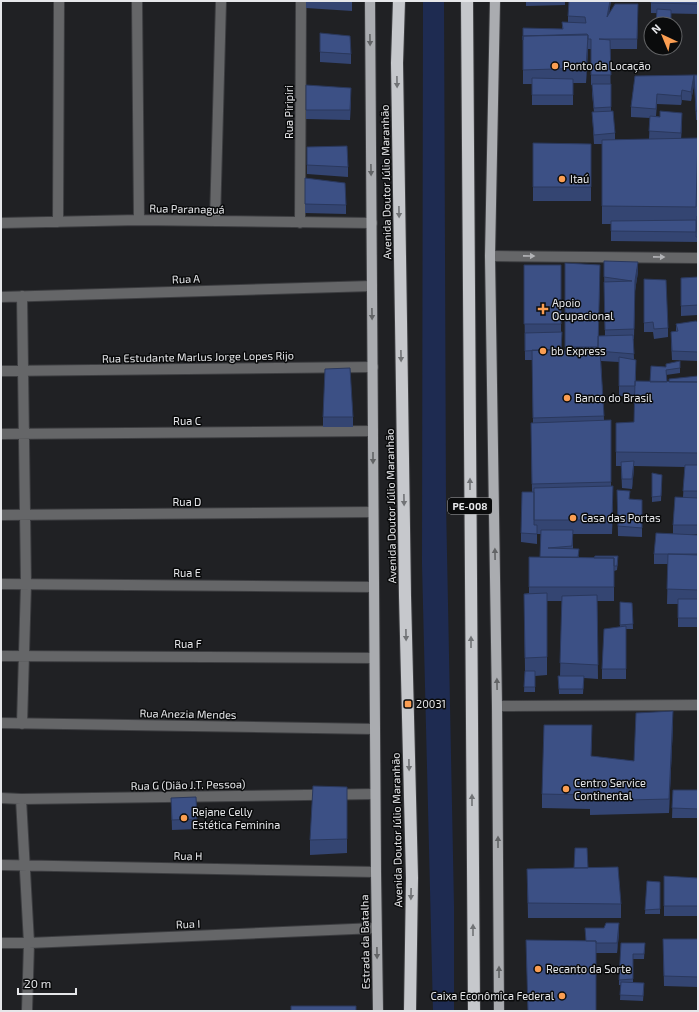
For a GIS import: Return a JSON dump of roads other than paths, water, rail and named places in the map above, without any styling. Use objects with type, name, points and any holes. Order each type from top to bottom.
[{"type":"highway","name":"Avenida Doutor Júlio Maranhão","points":[[399,1],[397,63],[405,596],[412,878],[410,1011]]},
{"type":"highway","name":"PE-008","points":[[467,1],[474,1011]]},
{"type":"main road","name":"Avenida Doutor Júlio Maranhão","points":[[370,1],[376,872]]},
{"type":"main road","points":[[495,1],[490,256],[497,706],[499,1011]]},
{"type":"main road","name":"Estrada da Batalha","points":[[376,872],[378,1011]]},
{"type":"street","points":[[58,222],[59,1]]},
{"type":"street","points":[[137,1],[139,220]]},
{"type":"street","points":[[215,221],[220,1]]},
{"type":"street","name":"Rua Piripiri","points":[[300,223],[301,1]]},
{"type":"street","name":"Rua Paranaguá","points":[[1,223],[139,220],[372,223]]},
{"type":"street","points":[[490,256],[698,258]]},
{"type":"street","name":"Rua A","points":[[1,296],[372,286]]},
{"type":"street","points":[[22,296],[26,584],[22,724]]},
{"type":"street","name":"Rua Estudante Marlus Jorge Lopes Rijo","points":[[1,371],[373,367]]},
{"type":"street","name":"Rua C","points":[[1,434],[373,431]]},
{"type":"street","name":"Rua D","points":[[1,515],[373,512]]},
{"type":"street","name":"Rua E","points":[[1,584],[374,587]]},
{"type":"street","name":"Rua F","points":[[1,656],[374,658]]},
{"type":"street","points":[[497,706],[698,705]]},
{"type":"street","name":"Rua Anezia Mendes","points":[[1,723],[375,730]]},
{"type":"street","points":[[1,792],[1,798]]},
{"type":"street","name":"Rua G (Dião J.T. Pessoa)","points":[[1,798],[22,799],[375,794]]},
{"type":"street","points":[[22,799],[24,865],[29,943],[27,1011]]},
{"type":"street","name":"Rua H","points":[[1,865],[376,872]]},
{"type":"street","name":"Rua I","points":[[1,943],[376,928]]},
{"type":"place","name":"Ponto da Locação","points":[[555,66]]},
{"type":"place","name":"Itaú","points":[[562,179]]},
{"type":"place","name":"Apoio Ocupacional","points":[[543,309]]},
{"type":"place","name":"bb Express","points":[[543,351]]},
{"type":"place","name":"Banco do Brasil","points":[[567,398]]},
{"type":"place","name":"Casa das Portas","points":[[573,518]]},
{"type":"place","name":"20031","points":[[408,704]]},
{"type":"place","name":"Centro Service Continental","points":[[566,789]]},
{"type":"place","name":"Rejane Celly Estética Feminina","points":[[184,818]]},
{"type":"place","name":"Recanto da Sorte","points":[[538,969]]},
{"type":"place","name":"Caixa Econômica Federal","points":[[562,996]]}]
